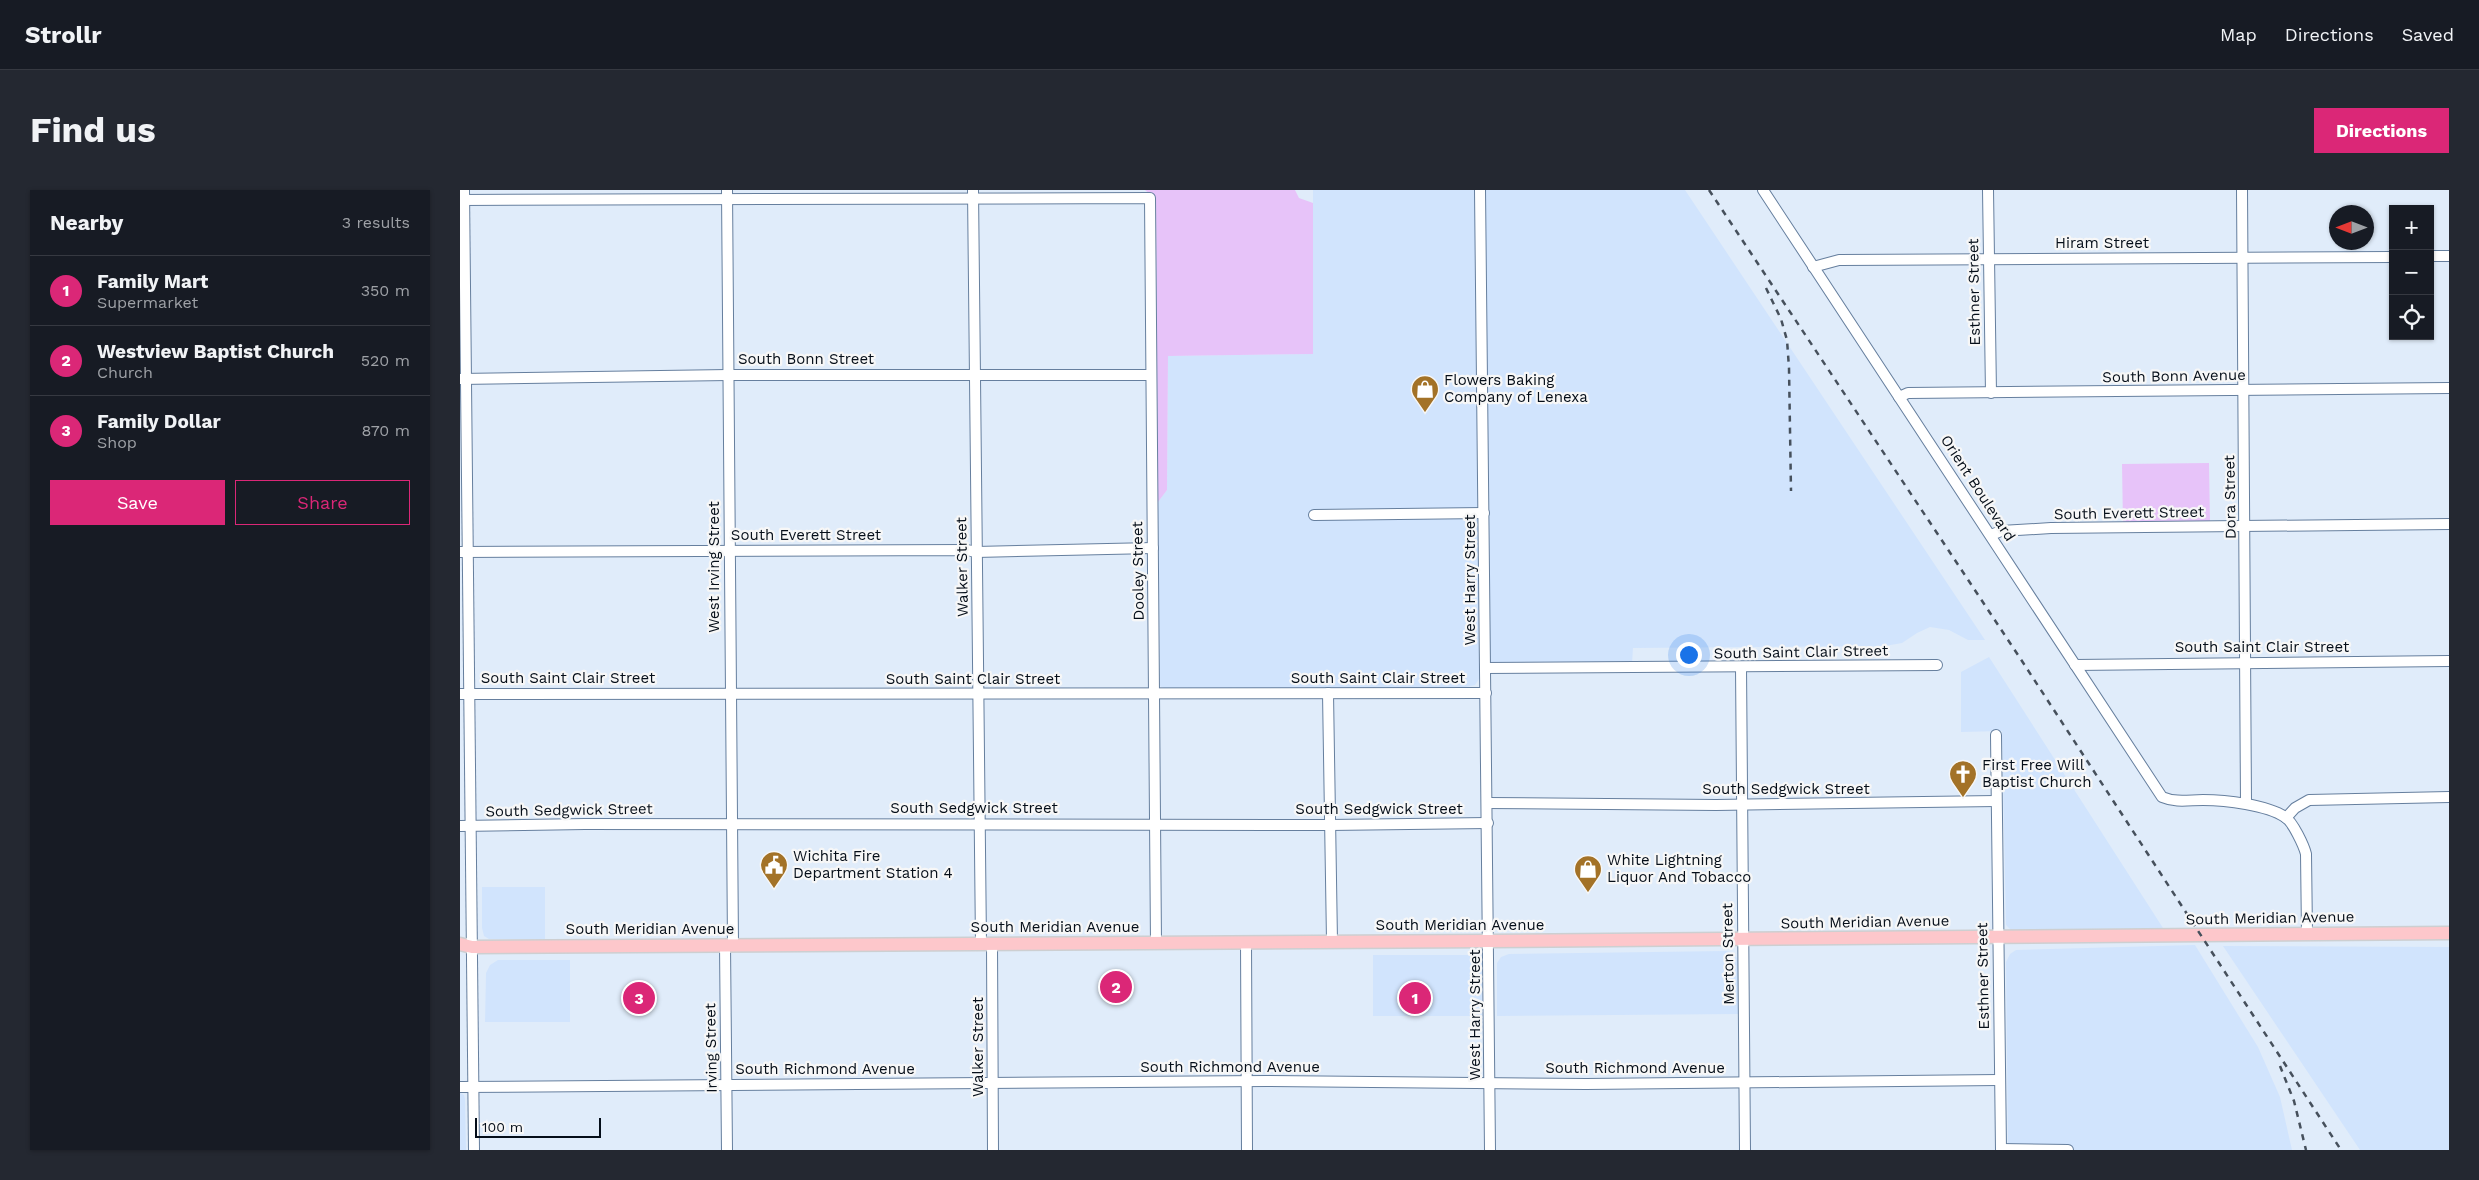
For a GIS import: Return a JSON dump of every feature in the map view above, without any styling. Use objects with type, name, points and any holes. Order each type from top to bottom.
[{"type":"main road","name":"South Meridian Avenue","points":[[464,947],[1332,941],[1490,942],[2449,933]]},
{"type":"street","name":"West Harry Street","points":[[1480,190],[1490,942],[1490,1150]]},
{"type":"street","name":"Orient Boulevard","points":[[1763,190],[2162,797],[2170,800],[2246,803]]},
{"type":"street","name":"Esthner Street","points":[[1988,190],[1991,393]]},
{"type":"street","name":"Dora Street","points":[[2242,190],[2246,526],[2246,803]]},
{"type":"street","name":"West Irving Street","points":[[727,194],[731,824],[729,945]]},
{"type":"street","points":[[474,1150],[473,1086],[464,947],[471,826],[465,694],[463,197],[973,194]]},
{"type":"street","name":"Dooley Street","points":[[973,194],[1150,198],[1156,943]]},
{"type":"street","name":"Walker Street","points":[[973,194],[980,823],[993,1083],[993,1150]]},
{"type":"street","name":"Hiram Street","points":[[1813,267],[1839,260],[2389,256]]},
{"type":"street","points":[[2434,256],[2449,256]]},
{"type":"street","name":"South Bonn Street","points":[[463,379],[728,375],[1151,375]]},
{"type":"street","name":"South Bonn Avenue","points":[[1899,397],[1908,393],[2449,388]]},
{"type":"street","points":[[1314,514],[1484,513]]},
{"type":"street","name":"South Everett Street","points":[[1991,535],[2001,531],[2051,528],[2449,524]]},
{"type":"street","name":"South Everett Street","points":[[464,552],[956,550],[976,552],[1152,548]]},
{"type":"street","name":"South Saint Clair Street","points":[[2075,665],[2449,661]]},
{"type":"street","name":"South Saint Clair Street","points":[[1485,668],[1937,665]]},
{"type":"street","name":"Merton Street","points":[[1741,667],[1745,1150]]},
{"type":"street","points":[[1328,693],[1332,941]]},
{"type":"street","name":"South Saint Clair Street","points":[[465,694],[1486,693]]},
{"type":"street","name":"Esthner Street","points":[[1996,735],[2001,1150]]},
{"type":"street","points":[[2286,818],[2295,808],[2309,800],[2449,797]]},
{"type":"street","name":"South Sedgwick Street","points":[[1487,804],[1742,805],[1996,802]]},
{"type":"street","points":[[2246,803],[2286,818],[2304,847],[2306,854],[2307,934]]},
{"type":"street","name":"South Sedgwick Street","points":[[460,826],[980,823],[1330,825],[1488,823]]},
{"type":"street","points":[[1246,942],[1247,1150]]},
{"type":"street","name":"Irving Street","points":[[727,1150],[726,1084],[729,945]]},
{"type":"street","name":"South Richmond Avenue","points":[[460,1087],[1247,1081],[1745,1082],[1999,1080]]},
{"type":"street","points":[[2001,1150],[2068,1150]]},
{"type":"shaded area","points":[[1145,190],[1295,190],[1299,198],[1313,203],[1313,354],[1168,356],[1167,490],[1158,502],[1156,199]]},
{"type":"shaded area","points":[[1313,190],[1685,190],[1985,640],[1968,640],[1949,630],[1930,627],[1902,643],[1885,646],[1633,648],[1632,664],[1480,664],[1479,679],[1475,685],[1466,687],[1165,689],[1160,686],[1158,502],[1167,490],[1168,356],[1313,354]]},
{"type":"shaded area","points":[[2209,463],[2210,522],[2123,523],[2122,464]]},
{"type":"shaded area","points":[[1989,657],[2163,928],[2011,930],[2006,925],[2002,731],[1961,732],[1961,672]]},
{"type":"shaded area","points":[[482,887],[545,887],[545,939],[489,939],[484,936],[482,928]]},
{"type":"shaded area","points":[[2195,945],[2258,1047],[2280,1097],[2292,1150],[2008,1150],[2006,962],[2010,954],[2016,950]]},
{"type":"shaded area","points":[[2223,946],[2449,947],[2449,1150],[2360,1150]]},
{"type":"shaded area","points":[[1726,951],[1735,953],[1738,961],[1738,1014],[1497,1016],[1497,963],[1501,957],[1509,954]]},
{"type":"shaded area","points":[[1373,955],[1476,955],[1482,963],[1482,1016],[1373,1016]]},
{"type":"shaded area","points":[[498,960],[570,960],[570,1022],[485,1022],[486,973],[490,965]]},
{"type":"shaded area","points":[[460,1093],[464,1095],[465,1099],[466,1150],[460,1150]]},
{"type":"railway","points":[[1709,190],[2020,658],[2341,1150]]},
{"type":"railway","points":[[1766,288],[1781,319],[1787,340],[1791,491]]},
{"type":"railway","points":[[2280,1066],[2294,1101],[2306,1150]]},
{"type":"place","name":"Flowers Baking Company of Lenexa","points":[[1425,413]]},
{"type":"place","name":"First Free Will Baptist Church","points":[[1963,798]]},
{"type":"place","name":"Wichita Fire Department Station 4","points":[[774,889]]},
{"type":"place","name":"White Lightning Liquor And Tobacco","points":[[1588,893]]},
{"type":"place","name":"Westview Baptist Church","points":[[1116,987]]},
{"type":"place","name":"Family Dollar","points":[[639,998]]},
{"type":"place","name":"Family Mart","points":[[1415,998]]}]
